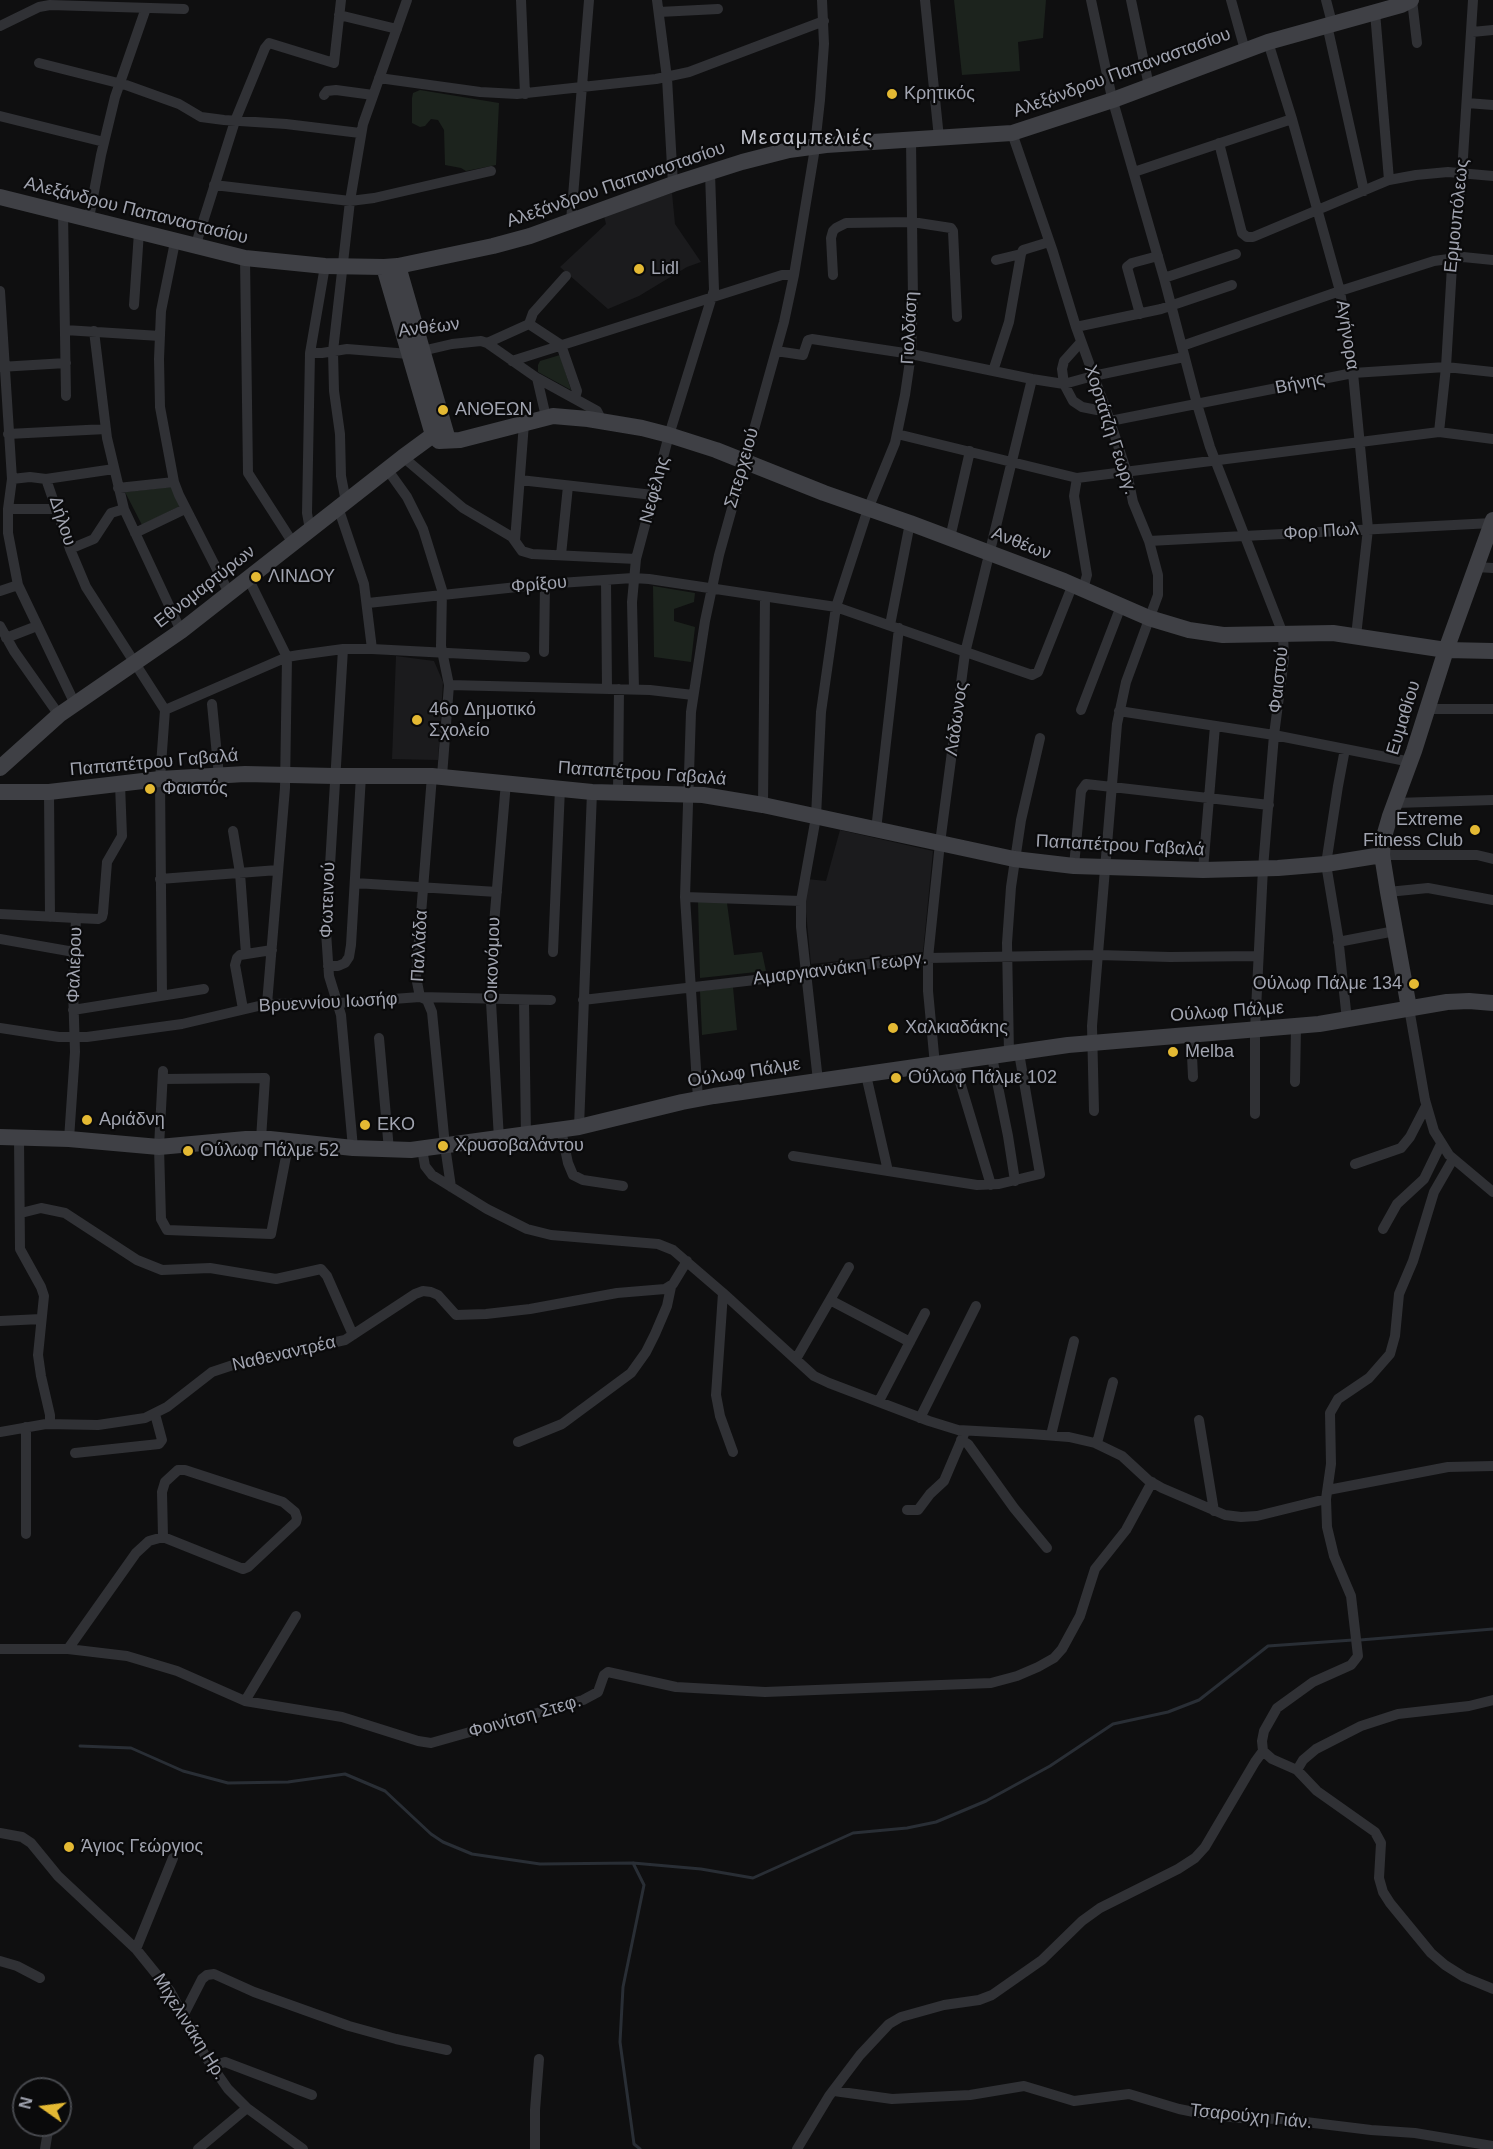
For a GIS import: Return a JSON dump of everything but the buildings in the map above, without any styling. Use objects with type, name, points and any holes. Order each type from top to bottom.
[{"type":"street","points":[[195,247],[235,121],[265,48],[269,43],[334,63],[341,0]]},
{"type":"street","points":[[372,649],[368,603],[342,505],[340,426],[334,391],[333,351],[360,133],[407,0]]},
{"type":"street","points":[[521,0],[525,94]]},
{"type":"street","points":[[571,221],[589,0]]},
{"type":"street","name":"Σπερχειού","points":[[698,1099],[685,897],[693,695],[711,588],[776,351],[794,275],[815,146],[822,72],[824,21],[822,0]]},
{"type":"street","points":[[925,0],[939,138]]},
{"type":"street","name":"Φαιστού","points":[[1090,0],[1112,99],[1172,306],[1197,404],[1215,460],[1283,634],[1284,657],[1274,735],[1263,868],[1258,956],[1255,1114]]},
{"type":"street","points":[[1131,0],[1149,86]]},
{"type":"street","points":[[1231,0],[1245,50]]},
{"type":"street","points":[[1326,0],[1364,191]]},
{"type":"street","name":"Ερμουπόλεως","points":[[1439,432],[1446,367],[1452,257],[1462,173],[1473,0]]},
{"type":"street","points":[[1406,1],[1417,43]]},
{"type":"street","name":"Αλεξάνδρου Παπαναστασίου","points":[[0,198],[245,258],[325,266],[391,266],[508,243],[673,184],[766,155],[815,146],[1012,133],[1268,42],[1406,1]]},
{"type":"street","points":[[0,26],[47,2],[184,9]]},
{"type":"street","points":[[673,184],[667,78],[658,6],[718,9]]},
{"type":"street","points":[[89,218],[104,142],[120,83],[146,8]]},
{"type":"street","points":[[1375,12],[1389,180]]},
{"type":"street","points":[[339,15],[397,29]]},
{"type":"street","points":[[379,78],[480,92],[525,94],[667,78],[689,72],[824,21]]},
{"type":"street","points":[[1472,32],[1493,30]]},
{"type":"street","name":"Αγήνορα","points":[[1268,42],[1340,291],[1353,374],[1368,529],[1356,636]]},
{"type":"street","points":[[39,63],[120,83],[179,104],[201,117],[286,123],[360,133]]},
{"type":"street","points":[[324,95],[327,91],[336,90],[373,95]]},
{"type":"street","points":[[1467,103],[1493,105]]},
{"type":"street","points":[[0,116],[104,142]]},
{"type":"street","points":[[1134,172],[1292,119]]},
{"type":"street","name":"Χορτάτζη Γεωργ.","points":[[1012,133],[1127,473],[1133,502],[1149,541],[1159,585],[1158,596],[1132,663],[1119,711],[1092,1042],[1094,1111]]},
{"type":"street","name":"Γιολδάση","points":[[818,1081],[801,927],[801,901],[816,817],[820,712],[836,607],[868,509],[897,434],[911,354],[913,300],[911,140]]},
{"type":"street","points":[[1219,143],[1242,233],[1247,237],[1253,237],[1389,180],[1435,173],[1493,176]]},
{"type":"street","points":[[214,185],[350,201],[374,198],[491,171]]},
{"type":"street","name":"Νεφέλης","points":[[634,689],[632,602],[636,559],[669,435],[712,297],[714,277],[710,173]]},
{"type":"street","points":[[63,212],[66,396]]},
{"type":"street","points":[[832,275],[831,238],[836,228],[849,222],[912,222],[951,228],[957,317]]},
{"type":"street","points":[[134,305],[139,232]]},
{"type":"street","points":[[175,242],[161,311],[160,407],[174,482],[185,509],[229,593]]},
{"type":"street","points":[[993,371],[1009,322],[1021,254],[1023,250],[1049,242]]},
{"type":"street","points":[[996,260],[1021,254]]},
{"type":"street","points":[[1164,278],[1236,254]]},
{"type":"street","points":[[1140,314],[1127,267],[1132,263],[1158,256]]},
{"type":"street","points":[[1182,346],[1417,266],[1452,257],[1493,260]]},
{"type":"street","points":[[245,258],[248,473],[293,543]]},
{"type":"street","points":[[310,530],[307,513],[310,353],[325,266]]},
{"type":"street","points":[[391,266],[440,436]]},
{"type":"street","points":[[512,361],[782,275],[794,275]]},
{"type":"street","points":[[566,276],[533,313],[528,324],[487,343],[537,378],[597,411],[602,421]]},
{"type":"street","points":[[1076,327],[1172,306],[1232,285]]},
{"type":"street","points":[[0,291],[2,367],[12,479],[8,533],[18,585],[75,704]]},
{"type":"street","points":[[528,324],[561,345],[577,391],[575,398]]},
{"type":"street","points":[[65,330],[160,336]]},
{"type":"street","points":[[94,331],[106,429],[118,488],[135,533],[181,631]]},
{"type":"street","points":[[776,351],[802,355],[808,340],[812,339],[911,354],[1032,380],[1064,384],[1184,357]]},
{"type":"street","name":"Ανθέων","points":[[310,353],[322,354],[353,349],[415,353],[452,344],[481,341],[487,343]]},
{"type":"street","points":[[1081,342],[1064,361],[1062,369],[1064,384],[1073,401],[1082,407],[1097,410],[1105,408]]},
{"type":"street","points":[[2,367],[66,363]]},
{"type":"street","name":"Βήνης","points":[[1110,421],[1353,374],[1446,367],[1493,372]]},
{"type":"street","points":[[537,378],[546,417]]},
{"type":"street","name":"Λάδωνος","points":[[935,1065],[928,992],[928,958],[940,843],[965,653],[1032,380]]},
{"type":"street","name":"Ανθέων","points":[[440,436],[524,423],[546,417],[602,421],[669,435],[744,461],[868,509],[990,552],[1149,618],[1203,633],[1223,635],[1325,633],[1446,650],[1493,651]]},
{"type":"street","points":[[515,541],[524,423]]},
{"type":"street","points":[[8,434],[106,429]]},
{"type":"street","points":[[897,434],[1077,478],[1439,432],[1493,439]]},
{"type":"street","name":"Εθνομαρτύρων","points":[[0,768],[59,715],[181,631],[402,457],[440,436]]},
{"type":"street","points":[[950,538],[970,451]]},
{"type":"street","points":[[402,457],[463,508],[509,535],[524,552],[636,559]]},
{"type":"street","points":[[46,479],[114,469]]},
{"type":"street","name":"Παλλάδα","points":[[387,469],[407,497],[423,529],[443,595],[442,652],[449,686],[423,887],[416,977],[420,997],[427,1000],[432,1012],[444,1146],[451,1187]]},
{"type":"street","name":"Δήλου","points":[[12,479],[30,477],[46,479],[70,549],[86,587],[165,710]]},
{"type":"street","points":[[1077,478],[1074,496],[1087,574],[1078,587]]},
{"type":"street","points":[[520,480],[653,495]]},
{"type":"street","points":[[118,488],[174,482]]},
{"type":"street","points":[[561,555],[568,486]]},
{"type":"street","points":[[70,549],[94,539],[111,513],[124,508]]},
{"type":"street","points":[[8,509],[57,509]]},
{"type":"street","points":[[135,533],[185,509]]},
{"type":"street","name":"Φορ Πωλ","points":[[1149,541],[1492,522]]},
{"type":"street","name":"Ευμαθίου","points":[[1409,1008],[1382,855],[1385,833],[1411,762],[1446,650],[1492,522]]},
{"type":"street","points":[[876,830],[894,627],[910,523]]},
{"type":"street","points":[[1476,567],[1493,568]]},
{"type":"street","points":[[248,578],[287,657],[286,775],[267,1004]]},
{"type":"street","name":"Φρίξου","points":[[368,603],[545,584],[633,578],[836,607],[1034,675],[1038,672],[1078,587]]},
{"type":"street","points":[[606,580],[607,689]]},
{"type":"street","points":[[544,652],[545,584]]},
{"type":"street","points":[[0,591],[18,585]]},
{"type":"street","points":[[763,805],[765,597]]},
{"type":"street","points":[[1081,710],[1121,606]]},
{"type":"street","points":[[0,626],[59,715]]},
{"type":"street","points":[[6,638],[38,626]]},
{"type":"street","points":[[162,996],[160,780],[165,710],[287,657],[343,649],[372,649],[525,657]]},
{"type":"street","name":"Φωτεινού","points":[[343,649],[326,914],[329,976],[339,1003],[343,1026],[352,1148]]},
{"type":"street","points":[[449,686],[634,689],[693,695]]},
{"type":"street","points":[[618,793],[619,689]]},
{"type":"street","points":[[212,704],[219,776]]},
{"type":"street","points":[[1427,709],[1493,709]]},
{"type":"street","points":[[1119,711],[1274,735],[1411,762]]},
{"type":"street","points":[[1203,870],[1215,726]]},
{"type":"street","points":[[1015,1181],[1008,1136],[1006,1055],[1008,913],[1014,859],[1040,738]]},
{"type":"street","points":[[1345,749],[1326,864],[1347,1020]]},
{"type":"street","name":"Παπαπέτρου Γαβαλά","points":[[0,792],[49,792],[160,780],[258,774],[437,776],[592,792],[689,794],[763,805],[1014,859],[1074,866],[1203,870],[1263,868],[1326,864],[1382,855]]},
{"type":"street","points":[[328,966],[339,966],[349,957],[361,776]]},
{"type":"street","name":"Οικονόμου","points":[[499,1139],[491,999],[506,782]]},
{"type":"street","points":[[1074,866],[1082,787],[1090,783],[1269,805]]},
{"type":"street","name":"Φαλιέρου","points":[[69,1139],[75,1038],[73,1010],[76,918],[98,919],[102,917],[107,862],[119,845],[122,836],[120,784]]},
{"type":"street","points":[[553,952],[560,788]]},
{"type":"street","points":[[49,792],[50,917]]},
{"type":"street","points":[[579,1127],[592,792]]},
{"type":"street","points":[[1395,803],[1493,800]]},
{"type":"street","points":[[233,831],[240,873],[246,954]]},
{"type":"street","points":[[1382,855],[1477,855],[1493,859]]},
{"type":"street","points":[[160,879],[278,870]]},
{"type":"street","points":[[355,883],[497,892]]},
{"type":"street","points":[[1388,892],[1428,888],[1493,900]]},
{"type":"street","points":[[685,897],[801,901]]},
{"type":"street","points":[[0,914],[76,918]]},
{"type":"street","points":[[1338,942],[1395,932]]},
{"type":"street","points":[[0,939],[74,952]]},
{"type":"street","points":[[243,1010],[236,963],[238,957],[272,950]]},
{"type":"street","name":"Αμαργιαννάκη Γεωργ.","points":[[583,1000],[928,958],[1008,955],[1258,956]]},
{"type":"street","points":[[73,1010],[204,988]]},
{"type":"street","name":"Βρυεννίου Ιωσήφ","points":[[0,1028],[75,1038],[182,1024],[267,1004],[339,1003],[420,997],[551,1000]]},
{"type":"street","points":[[524,999],[526,1136]]},
{"type":"street","name":"Ούλωφ Πάλμε","points":[[0,1137],[69,1139],[159,1147],[261,1139],[352,1148],[422,1149],[579,1127],[698,1099],[1092,1042],[1296,1027],[1460,1001],[1493,1003]]},
{"type":"street","points":[[1409,1008],[1426,1106],[1434,1131],[1453,1159],[1493,1192]]},
{"type":"street","points":[[1295,1082],[1296,1027]]},
{"type":"street","points":[[1191,1034],[1194,1077]]},
{"type":"street","points":[[379,1038],[389,1150]]},
{"type":"street","points":[[792,1156],[969,1184],[991,1185],[1040,1174],[1006,1055]]},
{"type":"street","points":[[954,1062],[991,1185]]},
{"type":"street","points":[[261,1139],[265,1078],[163,1075],[159,1147],[161,1219],[164,1227],[170,1231],[271,1234],[289,1141]]},
{"type":"street","points":[[866,1075],[888,1171]]},
{"type":"street","points":[[1355,1164],[1401,1148],[1410,1137],[1426,1106]]},
{"type":"street","points":[[561,1130],[573,1175],[583,1180],[623,1186]]},
{"type":"street","points":[[19,1137],[20,1249],[43,1292],[44,1303],[38,1355],[50,1424]]},
{"type":"street","points":[[1383,1229],[1397,1204],[1424,1179],[1441,1144]]},
{"type":"street","points":[[422,1149],[424,1162],[429,1172],[487,1209],[536,1232],[658,1244],[673,1250],[820,1380],[879,1401],[963,1436],[1051,1436],[1077,1438],[1097,1443],[1122,1456],[1152,1482],[1214,1512],[1236,1517],[1251,1517],[1327,1494],[1448,1467],[1493,1466]]},
{"type":"street","points":[[797,2149],[824,2102],[860,2055],[893,2021],[944,2005],[979,2000],[992,1995],[1042,1960],[1082,1921],[1100,1908],[1178,1869],[1195,1858],[1205,1847],[1263,1751],[1264,1731],[1277,1708],[1313,1682],[1354,1663],[1358,1652],[1351,1596],[1335,1561],[1329,1540],[1327,1494],[1331,1464],[1330,1418],[1332,1407],[1341,1396],[1370,1378],[1390,1354],[1395,1336],[1395,1315],[1399,1294],[1413,1261],[1434,1192],[1453,1159]]},
{"type":"street","points":[[21,1213],[41,1208],[65,1213],[137,1260],[162,1270],[210,1268],[276,1279],[321,1269],[327,1276],[353,1335]]},
{"type":"street","points":[[518,1442],[562,1424],[631,1373],[655,1334],[667,1306],[671,1287],[687,1261]]},
{"type":"street","points":[[796,1359],[849,1267]]},
{"type":"street","name":"Ναθεναντρέα","points":[[0,1432],[50,1424],[76,1426],[129,1422],[155,1414],[217,1370],[308,1347],[339,1342],[423,1291],[438,1295],[454,1314],[465,1316],[530,1309],[617,1293],[671,1287]]},
{"type":"street","points":[[723,1293],[716,1395],[720,1416],[733,1452]]},
{"type":"street","points":[[830,1300],[910,1342]]},
{"type":"street","points":[[920,1418],[975,1306]]},
{"type":"street","points":[[879,1401],[925,1313]]},
{"type":"street","points":[[0,1321],[41,1319]]},
{"type":"street","points":[[1051,1436],[1074,1341]]},
{"type":"street","points":[[1097,1443],[1113,1382]]},
{"type":"street","points":[[75,1453],[159,1444],[162,1440],[155,1414]]},
{"type":"street","points":[[1199,1420],[1214,1512]]},
{"type":"street","points":[[26,1427],[26,1534]]},
{"type":"street","points":[[907,1510],[918,1510],[944,1481],[963,1436]]},
{"type":"street","points":[[963,1436],[1014,1508],[1047,1548]]},
{"type":"street","points":[[68,1649],[136,1553],[150,1541],[163,1537],[243,1569],[295,1524],[297,1518],[291,1507],[283,1502],[185,1470],[178,1470],[165,1482],[162,1492],[163,1537]]},
{"type":"street","name":"Φοινίτση Στεφ.","points":[[0,1649],[68,1649],[102,1652],[177,1671],[246,1701],[342,1717],[431,1743],[583,1700],[598,1692],[604,1675],[608,1672],[676,1687],[765,1692],[1004,1680],[1045,1664],[1062,1649],[1080,1616],[1095,1569],[1126,1530],[1152,1482]]},
{"type":"street","points":[[246,1701],[296,1616]]},
{"type":"street","points":[[1297,1770],[1303,1760],[1316,1749],[1361,1726],[1398,1714],[1469,1706],[1493,1700]]},
{"type":"street","points":[[1263,1751],[1272,1759],[1297,1770],[1320,1794],[1367,1825],[1377,1835],[1381,1848],[1378,1878],[1390,1904],[1431,1953],[1454,1971],[1493,1989]]},
{"type":"street","name":"Μιχελινάκη Ηρ.","points":[[0,1833],[20,1837],[31,1843],[58,1876],[135,1949],[163,1982],[228,2089],[247,2108],[303,2149]]},
{"type":"street","points":[[135,1949],[173,1858]]},
{"type":"street","points":[[0,1961],[17,1966],[40,1978]]},
{"type":"street","points":[[183,2016],[202,1979],[214,1974],[254,1992],[340,2023],[385,2037],[447,2050]]},
{"type":"street","points":[[535,2149],[539,2059]]},
{"type":"street","points":[[212,2066],[221,2062],[229,2063],[312,2095]]},
{"type":"street","name":"Τσαρούχη Γιάν.","points":[[834,2091],[892,2099],[970,2095],[1024,2086],[1074,2102],[1129,2094],[1199,2113],[1415,2133],[1493,2146]]},
{"type":"street","points":[[198,2149],[247,2108]]},
{"type":"shaded area","points":[[954,0],[1046,0],[1043,38],[1018,42],[1020,71],[962,75]]},
{"type":"shaded area","points":[[420,90],[499,103],[496,165],[466,171],[445,165],[444,130],[438,120],[431,119],[425,126],[420,127],[412,123],[413,93]]},
{"type":"shaded area","points":[[672,193],[675,224],[701,262],[687,267],[639,296],[608,309],[560,267],[606,224],[604,216]]},
{"type":"shaded area","points":[[560,355],[571,390],[538,372],[540,361]]},
{"type":"shaded area","points":[[171,487],[182,505],[142,525],[125,492]]},
{"type":"shaded area","points":[[653,586],[695,593],[694,602],[674,609],[674,621],[695,627],[691,662],[654,657]]},
{"type":"shaded area","name":"46ο Δημοτικό Σχολείο","points":[[396,656],[434,661],[443,682],[438,760],[392,759]]},
{"type":"shaded area","points":[[840,830],[933,851],[923,952],[811,964],[805,902],[807,879],[826,881]]},
{"type":"shaded area","points":[[698,901],[727,903],[734,955],[762,952],[766,971],[700,978]]},
{"type":"shaded area","points":[[733,987],[737,1030],[702,1035],[700,991]]},
{"type":"waterway","points":[[1360,1640],[1493,1629]]},
{"type":"waterway","points":[[80,1746],[131,1748],[183,1771],[228,1783],[288,1782],[345,1774],[385,1791],[431,1834],[443,1842],[472,1854],[540,1864],[633,1863],[701,1869],[753,1878],[853,1833],[907,1828],[936,1822],[986,1801],[1050,1766],[1113,1724],[1168,1712],[1199,1700],[1268,1646],[1353,1640]]},
{"type":"waterway","points":[[633,1863],[644,1885],[623,1987],[620,2042],[634,2144],[640,2149]]},
{"type":"place","name":"Κρητικός","points":[[892,94]]},
{"type":"place","name":"Lidl","points":[[639,269]]},
{"type":"place","name":"ΑΝΘΕΩΝ","points":[[443,410]]},
{"type":"place","name":"ΛΙΝΔΟΥ","points":[[256,577]]},
{"type":"place","name":"46ο Δημοτικό Σχολείο","points":[[417,720]]},
{"type":"place","name":"Φαιστός","points":[[150,789]]},
{"type":"place","name":"Extreme Fitness Club","points":[[1475,830]]},
{"type":"place","name":"Ούλωφ Πάλμε 134","points":[[1414,984]]},
{"type":"place","name":"Χαλκιαδάκης","points":[[893,1028]]},
{"type":"place","name":"Melba","points":[[1173,1052]]},
{"type":"place","name":"Ούλωφ Πάλμε 102","points":[[896,1078]]},
{"type":"place","name":"Αριάδνη","points":[[87,1120]]},
{"type":"place","name":"EKO","points":[[365,1125]]},
{"type":"place","name":"Χρυσοβαλάντου","points":[[443,1146]]},
{"type":"place","name":"Ούλωφ Πάλμε 52","points":[[188,1151]]},
{"type":"place","name":"Άγιος Γεώργιος","points":[[69,1847]]},
{"type":"district","name":"Μεσαμπελιές","points":[[807,138]]}]
